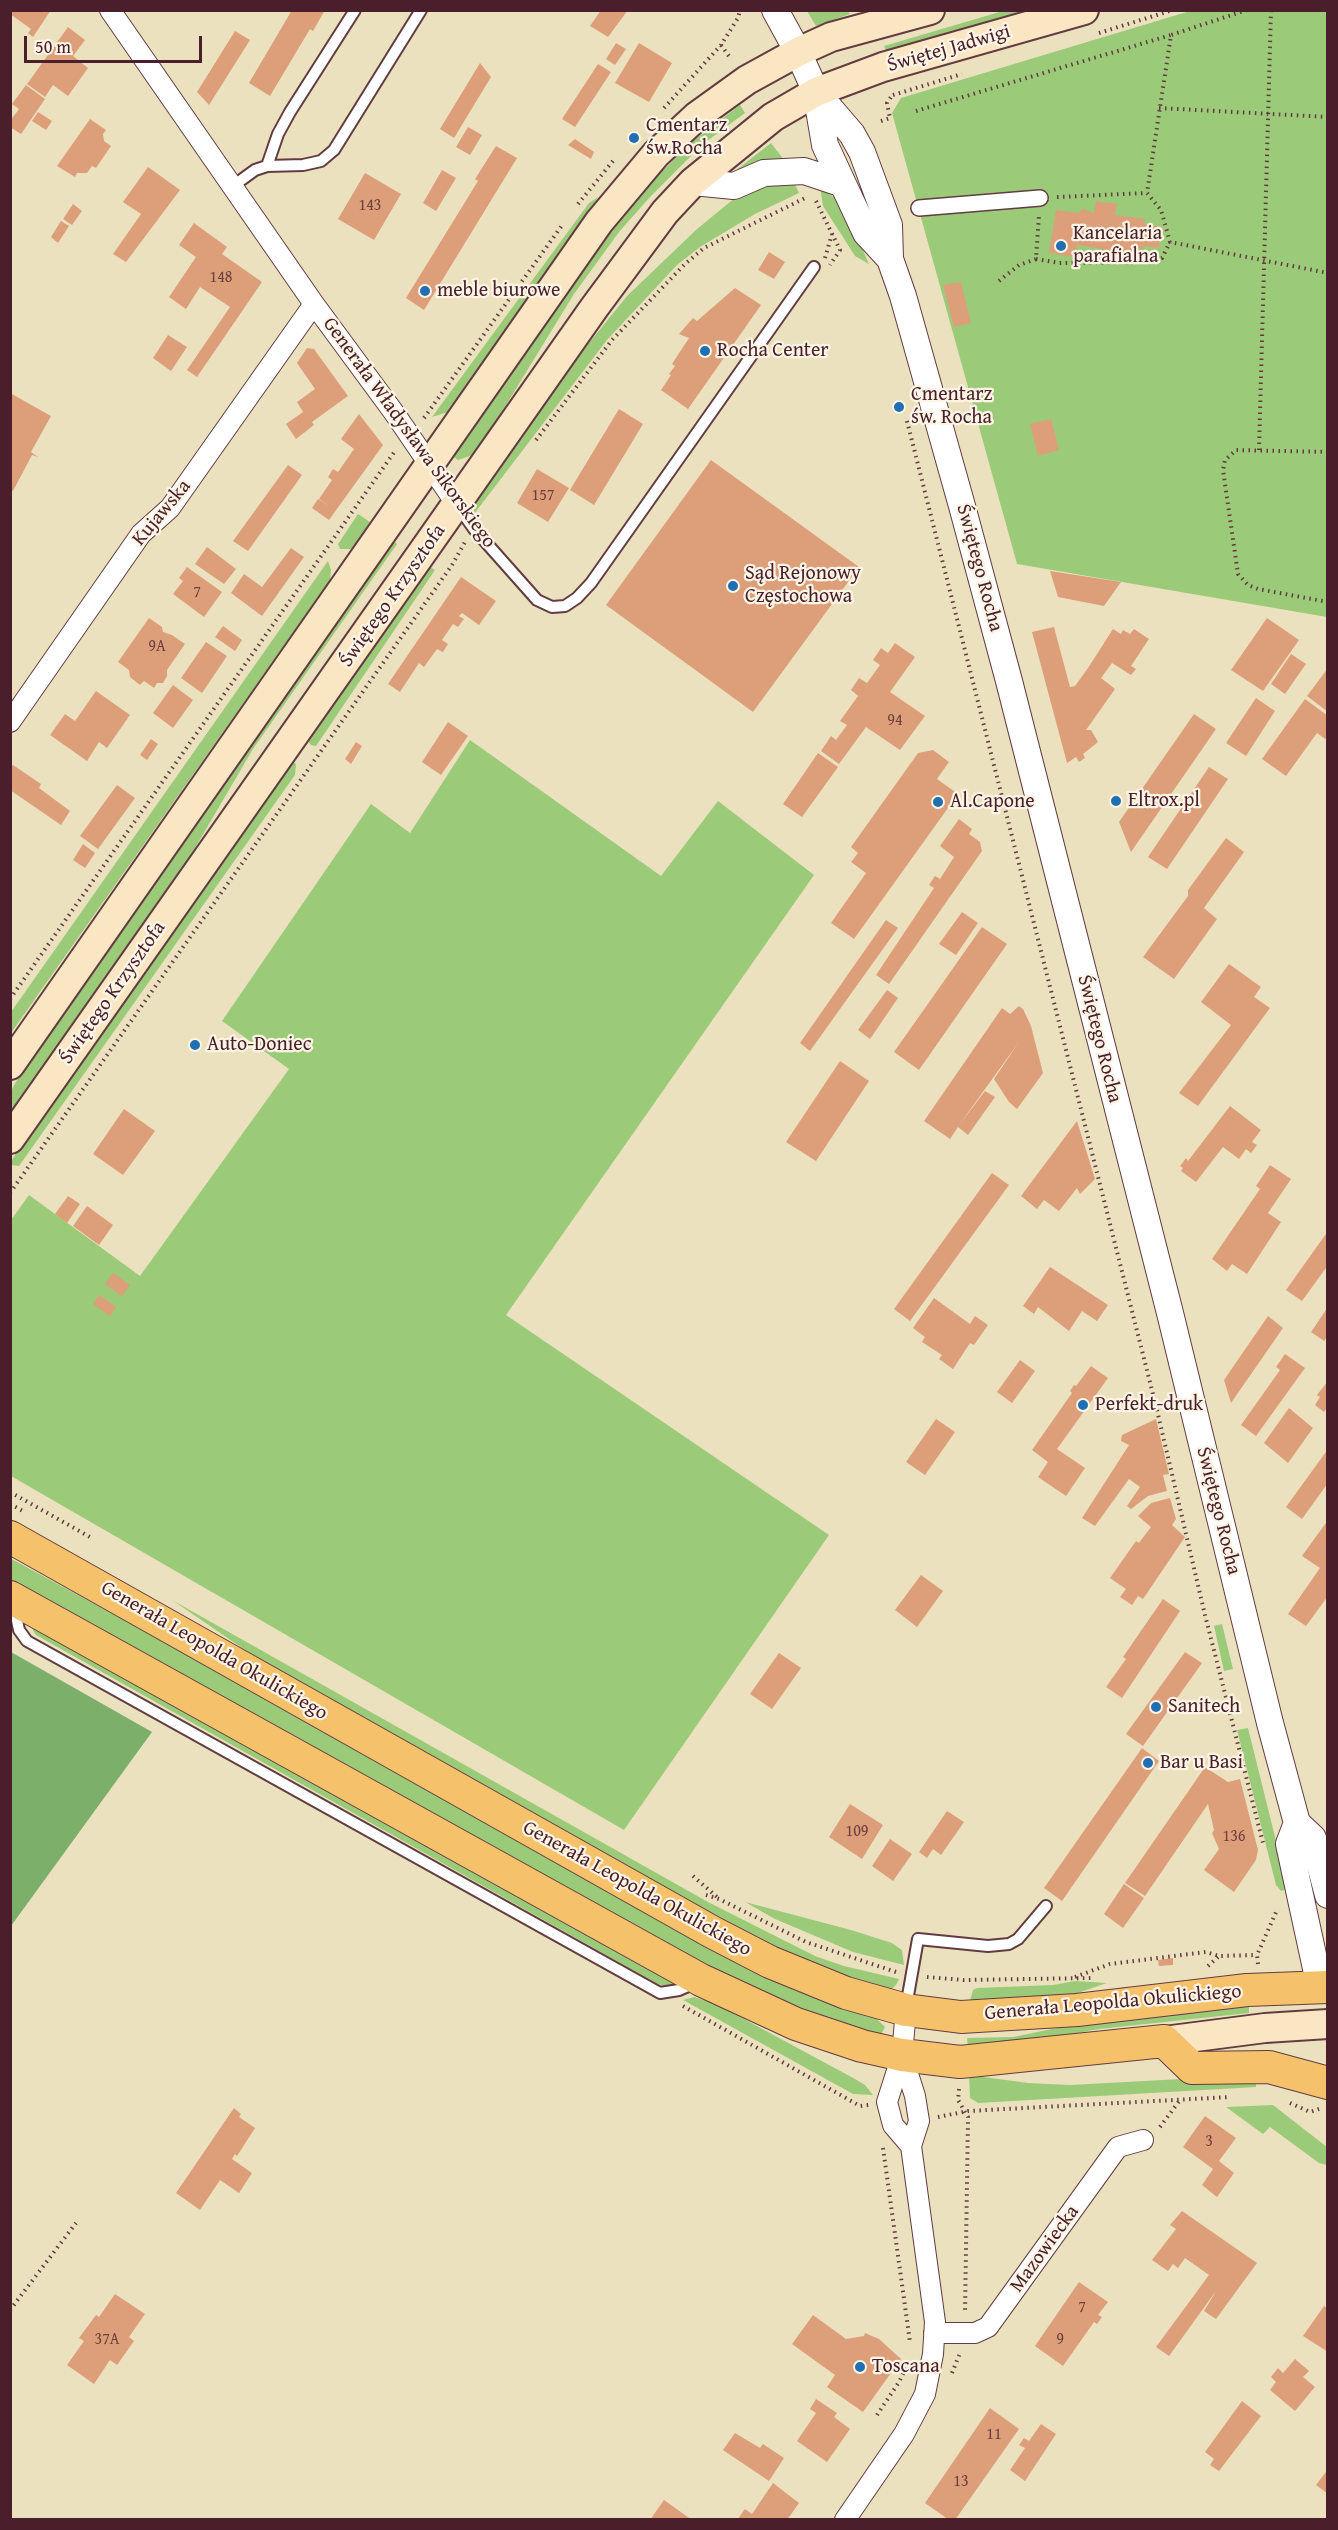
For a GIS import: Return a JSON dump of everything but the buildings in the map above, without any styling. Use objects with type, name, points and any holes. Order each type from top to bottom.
[{"type":"main road","points":[[10,1065],[599,222],[656,154],[697,116],[747,80],[798,52],[831,37],[930,10]]},
{"type":"main road","name":"Świętej Jadwigi","points":[[816,92],[883,68],[1084,10]]},
{"type":"main road","name":"Świętego Krzysztofa","points":[[10,1139],[594,308],[665,212],[693,182],[772,117],[816,92]]},
{"type":"main road","name":"Generała Leopolda Okulickiego","points":[[11,1537],[722,1937],[808,1979],[906,2010],[961,2017],[1077,2010],[1246,1990],[1324,1987]]},
{"type":"main road","name":"Generała Leopolda Okulickiego","points":[[11,1597],[701,1980],[796,2024],[862,2046],[902,2055],[960,2062],[1328,2022]]},
{"type":"main road","name":"Świętego Rocha","points":[[1324,1987],[1328,2022]]},
{"type":"main road","points":[[1164,2041],[1192,2068],[1269,2067],[1328,2083]]},
{"type":"street","name":"Generała Władysława Sikorskiego","points":[[110,10],[457,505]]},
{"type":"street","name":"Świętego Rocha","points":[[776,10],[816,92],[825,145],[866,233],[890,259]]},
{"type":"street","name":"Świętego Rocha","points":[[816,92],[852,134],[889,225],[890,259],[903,296],[1009,681],[1170,1313],[1270,1724],[1297,1822],[1313,1838],[1324,1866],[1328,1895]]},
{"type":"street","points":[[693,182],[734,186],[764,173],[804,171],[843,184]]},
{"type":"street","points":[[919,208],[1040,198]]},
{"type":"street","name":"Kujawska","points":[[10,722],[141,534],[170,508],[314,304]]},
{"type":"street","name":"Świętego Rocha","points":[[1297,1822],[1289,1844],[1324,1987]]},
{"type":"street","points":[[906,2010],[902,2055],[887,2102],[893,2125],[911,2145]]},
{"type":"street","points":[[845,2520],[904,2434],[925,2394],[933,2354],[935,2322],[911,2145],[919,2121],[915,2096],[902,2055]]},
{"type":"street","name":"Mazowiecka","points":[[934,2333],[975,2333],[988,2327],[1118,2147],[1143,2140]]},
{"type":"lane","points":[[267,166],[282,127],[355,10]]},
{"type":"lane","points":[[232,186],[255,170],[267,166],[303,165],[321,161],[334,150],[420,10]]},
{"type":"lane","name":"Generała Władysława Sikorskiego","points":[[457,505],[474,529],[537,600],[552,607],[565,606],[577,598],[591,583],[814,267]]},
{"type":"lane","points":[[11,1597],[19,1630],[27,1641],[660,1993],[679,1990],[701,1980]]},
{"type":"lane","points":[[906,2010],[918,1939],[988,1946],[1009,1944],[1018,1939],[1046,1906]]},
{"type":"path","points":[[916,111],[1247,10]]},
{"type":"path","points":[[1259,450],[1266,261],[1267,114],[1271,10]]},
{"type":"path","points":[[999,281],[1019,265],[1036,259],[1059,263],[1143,262],[1162,258],[1170,242],[1161,210],[1147,193],[1171,35]]},
{"type":"path","points":[[721,45],[725,51]]},
{"type":"path","points":[[881,121],[890,118],[887,104],[893,95],[891,89]]},
{"type":"path","points":[[1159,108],[1328,117]]},
{"type":"path","points":[[1036,259],[1040,198],[1147,193]]},
{"type":"path","points":[[533,444],[612,340],[685,264],[704,248],[813,195],[840,250]]},
{"type":"path","points":[[1170,242],[1328,273]]},
{"type":"path","points":[[907,421],[1150,1383],[1204,1614],[1264,1845]]},
{"type":"path","points":[[10,999],[372,481],[400,445]]},
{"type":"path","points":[[1328,452],[1236,450],[1225,460],[1223,470],[1238,574],[1248,585],[1258,589],[1328,602]]},
{"type":"path","points":[[10,1193],[452,565],[474,529]]},
{"type":"path","points":[[10,1491],[90,1537]]},
{"type":"path","points":[[693,1876],[720,1899]]},
{"type":"path","points":[[706,1895],[720,1899],[806,1942],[900,1974]]},
{"type":"path","points":[[1258,1966],[1257,1955],[1280,1904]]},
{"type":"path","points":[[919,1976],[963,1980],[1074,1977],[1110,1964],[1206,1952],[1219,1956],[1257,1955]]},
{"type":"path","points":[[660,1993],[860,2106],[887,2102]]},
{"type":"path","points":[[959,2083],[958,2100],[968,2117],[963,2334]]},
{"type":"path","points":[[965,2112],[1237,2097]]},
{"type":"path","points":[[1143,2140],[1157,2131],[1180,2100]]},
{"type":"path","points":[[10,2310],[76,2223]]},
{"type":"green space","points":[[807,11],[848,11],[850,14],[816,26]]},
{"type":"green space","points":[[1003,11],[1037,11],[888,55],[884,46]]},
{"type":"green space","points":[[1190,11],[1327,11],[1327,617],[1017,564],[892,113],[901,98]]},
{"type":"green space","points":[[740,105],[745,113],[703,144],[619,232],[574,294],[476,454],[458,460],[451,455],[587,261],[646,187],[693,141]]},
{"type":"green space","points":[[771,143],[785,161],[733,174],[735,171]]},
{"type":"green space","points":[[793,180],[799,193],[755,214],[700,247],[677,265],[607,340],[474,514],[473,504],[572,364],[627,296],[697,229],[741,193],[752,188]]},
{"type":"green space","points":[[820,186],[837,200],[848,217],[869,264],[855,256],[823,206]]},
{"type":"green space","points":[[598,197],[582,224],[448,412],[432,417],[589,203]]},
{"type":"green space","points":[[358,514],[370,522],[353,549],[340,549],[338,544]]},
{"type":"green space","points":[[391,538],[397,544],[253,749],[185,865],[11,1116],[11,1091],[31,1054]]},
{"type":"green space","points":[[328,561],[331,570],[330,580],[11,1033],[11,1012]]},
{"type":"green space","points":[[430,567],[435,570],[316,746],[311,745],[307,740]]},
{"type":"green space","points":[[470,740],[661,876],[718,801],[814,875],[506,1315],[829,1535],[624,1830],[11,1476],[11,1220],[29,1195],[140,1276],[289,1069],[222,1021],[371,804],[410,833]]},
{"type":"green space","points":[[292,761],[296,764],[295,775],[19,1166],[11,1165],[11,1161]]},
{"type":"green space","points":[[10,1558],[812,1995],[877,2019],[885,2027],[881,2035],[864,2036],[733,1981],[11,1582]]},
{"type":"green space","points":[[172,1600],[708,1902],[815,1956],[844,1966],[899,1979],[896,1985],[892,1989],[883,1989],[815,1966],[733,1927],[267,1665]]},
{"type":"green space","points":[[1222,1624],[1233,1669],[1224,1671],[1214,1626]]},
{"type":"green space","points":[[31,1627],[41,1629],[678,1981],[668,1987],[658,1984],[36,1635]]},
{"type":"green space","points":[[11,1652],[152,1732],[11,1926]]},
{"type":"green space","points":[[1248,1728],[1288,1889],[1281,1891],[1276,1885],[1237,1730]]},
{"type":"green space","points":[[745,1902],[892,1943],[902,1950],[904,1965],[853,1952],[775,1919]]},
{"type":"green space","points":[[1075,1981],[1107,1983],[1057,2000],[970,2001],[973,1990],[977,1988],[1053,1985]]},
{"type":"green space","points":[[694,1997],[718,2005],[855,2079],[865,2085],[873,2095],[853,2094],[683,2000]]},
{"type":"green space","points":[[1249,2005],[1249,2013],[1099,2029],[1020,2044],[968,2048],[967,2038],[1013,2037],[1081,2023]]},
{"type":"green space","points":[[969,2075],[1028,2083],[1070,2085],[1256,2075],[1256,2087],[978,2103],[970,2098]]},
{"type":"green space","points":[[1273,2105],[1327,2147],[1327,2165],[1319,2163],[1270,2127],[1263,2134],[1226,2107]]},
{"type":"place","name":"Cmentarz św.Rocha","points":[[634,138]]},
{"type":"place","name":"Kancelaria parafialna","points":[[1061,246]]},
{"type":"place","name":"meble biurowe","points":[[425,291]]},
{"type":"place","name":"Rocha Center","points":[[705,351]]},
{"type":"place","name":"Cmentarz św. Rocha","points":[[899,407]]},
{"type":"place","name":"Sąd Rejonowy Częstochowa","points":[[733,586]]},
{"type":"place","name":"Eltrox.pl","points":[[1116,801]]},
{"type":"place","name":"Al.Capone","points":[[938,802]]},
{"type":"place","name":"Auto-Doniec","points":[[195,1045]]},
{"type":"place","name":"Perfekt-druk","points":[[1083,1405]]},
{"type":"place","name":"Sanitech","points":[[1156,1707]]},
{"type":"place","name":"Bar u Basi","points":[[1148,1763]]},
{"type":"place","name":"Toscana","points":[[860,2367]]}]
